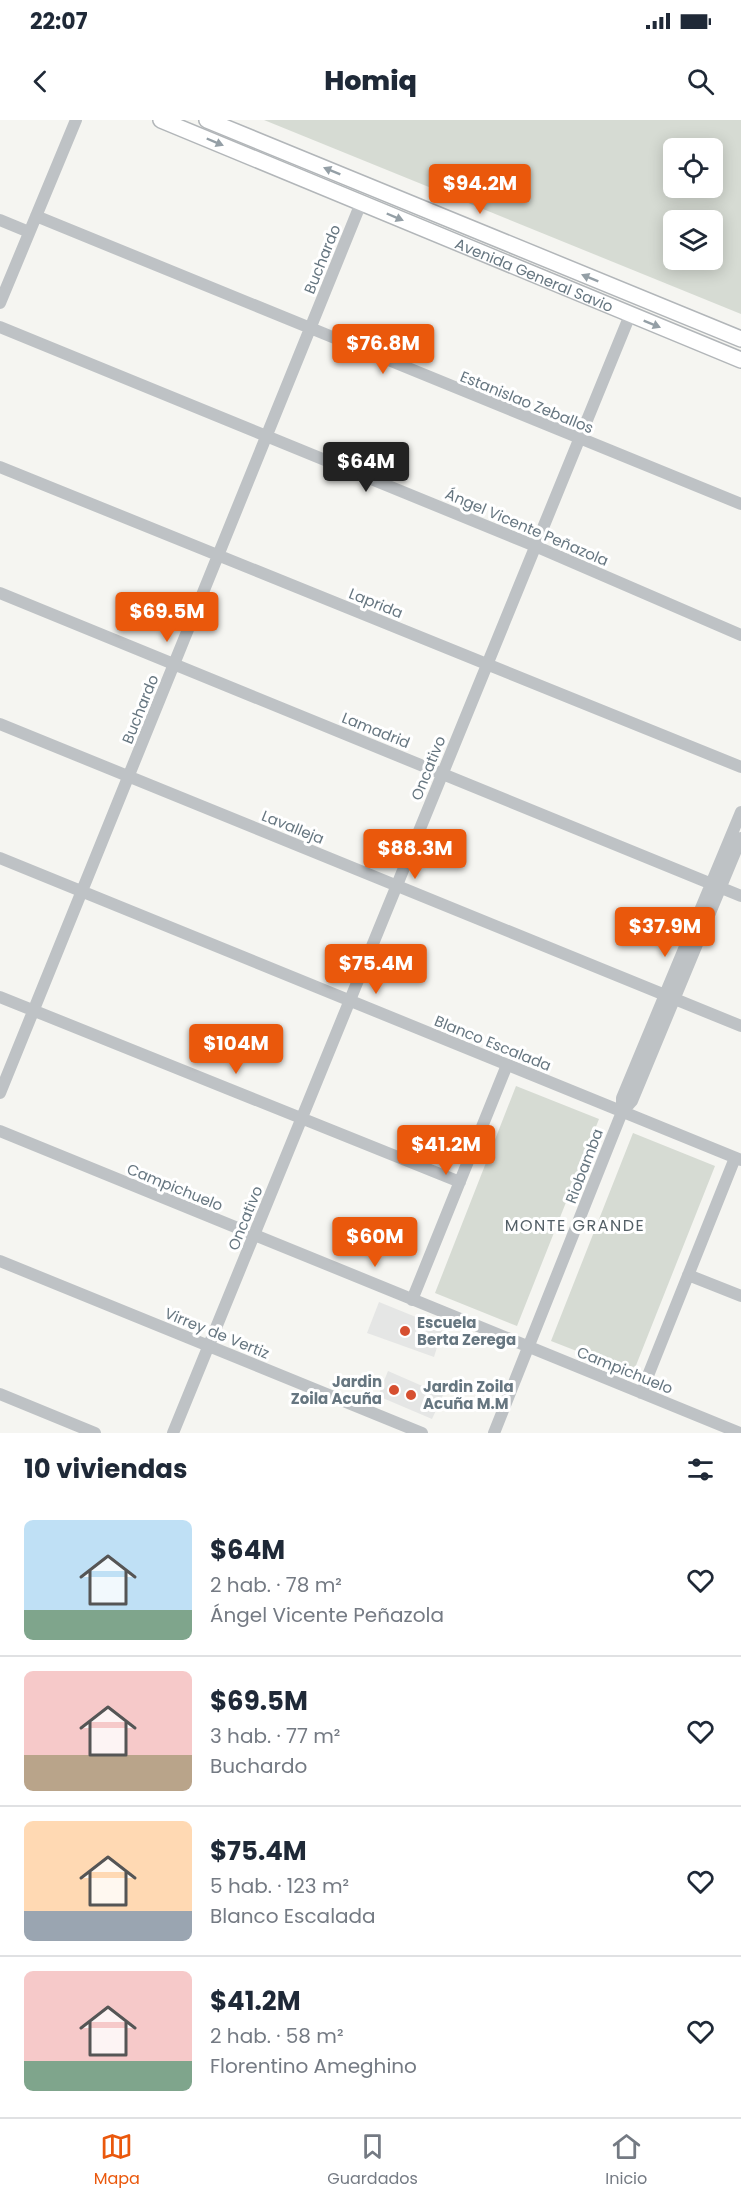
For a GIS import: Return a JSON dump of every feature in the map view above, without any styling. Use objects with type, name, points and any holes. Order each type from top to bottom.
[{"type":"main road","name":"Avenida General Savio","points":[[161,120],[741,360]]},
{"type":"main road","name":"Avenida General Savio","points":[[207,120],[741,339]]},
{"type":"street","points":[[0,303],[76,120]]},
{"type":"street","name":"Buchardo","points":[[0,1093],[361,203]]},
{"type":"street","name":"Estanislao Zeballos","points":[[36,216],[741,504]]},
{"type":"street","points":[[0,220],[29,232]]},
{"type":"street","name":"Oncativo","points":[[173,1433],[630,315]]},
{"type":"street","name":"Ángel Vicente Peñazola","points":[[0,327],[535,546],[741,634]]},
{"type":"street","name":"Laprida","points":[[0,467],[741,767]]},
{"type":"street","name":"Lamadrid","points":[[0,593],[741,896]]},
{"type":"street","name":"Lavalleja","points":[[0,724],[741,1026]]},
{"type":"street","name":"Riobamba","points":[[494,1433],[622,1112],[632,1101],[670,998],[716,886],[741,813]]},
{"type":"street","name":"Riobamba","points":[[716,886],[741,838]]},
{"type":"street","name":"Blanco Escalada","points":[[0,858],[738,1159]]},
{"type":"street","points":[[0,997],[460,1182]]},
{"type":"street","points":[[412,1300],[507,1065]]},
{"type":"street","name":"Campichuelo","points":[[0,1131],[740,1433]]},
{"type":"street","points":[[641,1393],[738,1159]]},
{"type":"street","name":"Virrey de Vertiz","points":[[0,1261],[422,1433]]},
{"type":"street","points":[[688,1275],[741,1296]]},
{"type":"street","points":[[0,1394],[95,1433]]},
{"type":"shaded area","points":[[264,120],[741,120],[741,314]]},
{"type":"shaded area","points":[[516,1086],[599,1119],[517,1326],[435,1293]]},
{"type":"shaded area","points":[[633,1133],[715,1166],[633,1373],[551,1341]]},
{"type":"shaded area","name":"Escuela Berta Zerega","points":[[379,1302],[443,1328],[434,1357],[367,1333]]},
{"type":"shaded area","name":"Jardin Zoila Acuña M.M","points":[[388,1371],[443,1395],[432,1419],[378,1396]]},
{"type":"place","name":"Escuela Berta Zerega","points":[[405,1331]]},
{"type":"place","name":"Jardin Zoila Acuña","points":[[394,1390]]},
{"type":"place","name":"Jardin Zoila Acuña M.M","points":[[411,1395]]},
{"type":"district","name":"MONTE GRANDE","points":[[575,1225]]}]
